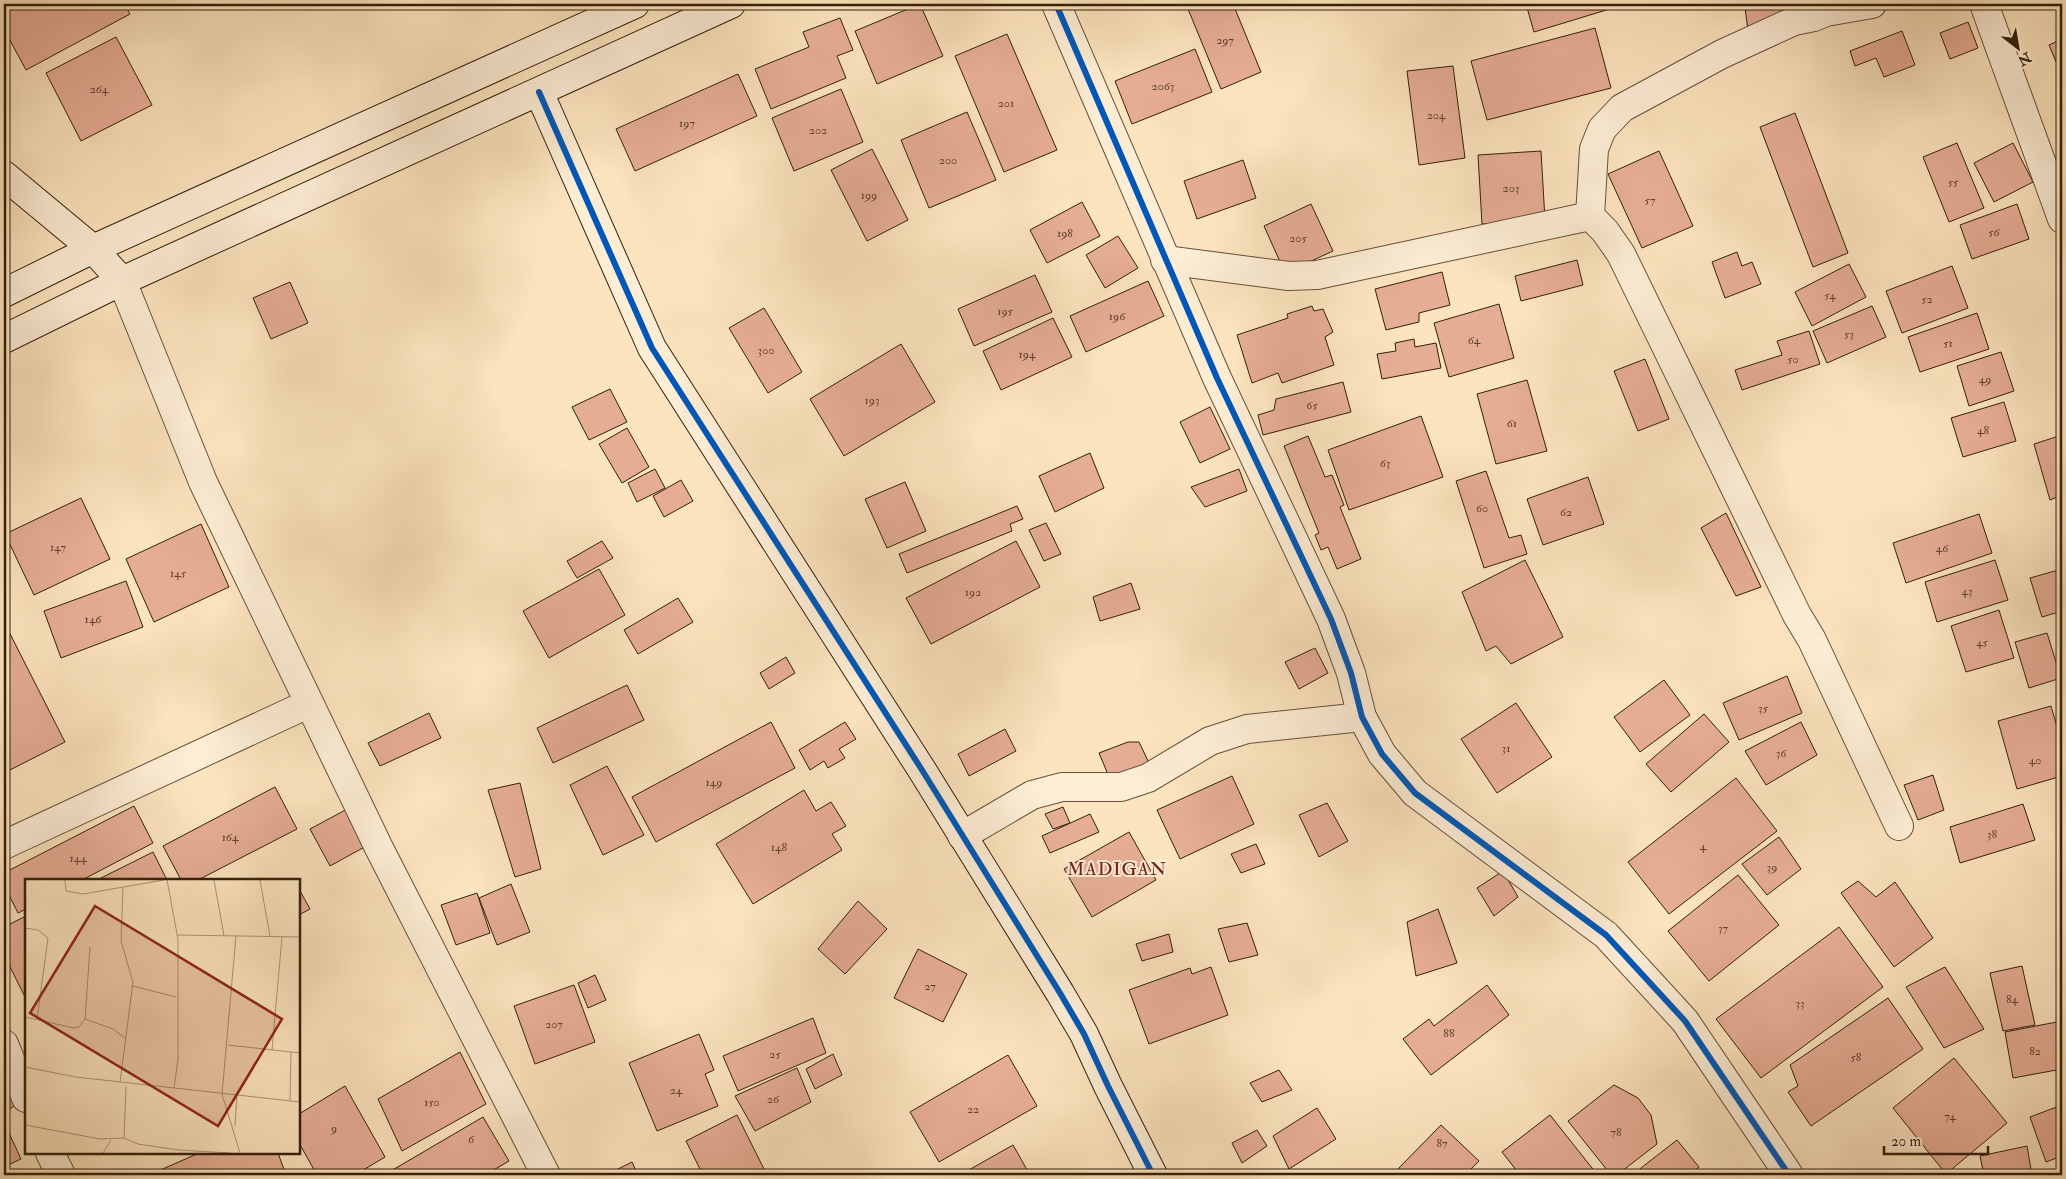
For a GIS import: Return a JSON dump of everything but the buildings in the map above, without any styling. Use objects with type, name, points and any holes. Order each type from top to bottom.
[{"type":"street","points":[[4,294],[93,249],[635,4]]},
{"type":"street","points":[[4,339],[122,281],[731,4]]},
{"type":"street","points":[[1056,4],[1217,378],[1331,618],[1351,673],[1362,717],[1382,754],[1415,793],[1606,935],[1685,1021],[1789,1175]]},
{"type":"street","points":[[1872,4],[1794,21],[1722,54],[1622,108],[1602,129],[1594,149],[1590,216],[1605,231],[1621,254],[1797,615],[1812,640],[1899,826]]},
{"type":"street","points":[[1984,4],[2062,219]]},
{"type":"street","points":[[539,92],[652,348],[962,836],[1084,1034],[1153,1175]]},
{"type":"street","points":[[4,175],[93,249],[122,281],[203,482],[308,704],[378,846],[546,1175]]},
{"type":"street","points":[[1165,260],[1289,276],[1317,275],[1590,216]]},
{"type":"street","points":[[4,846],[308,704]]},
{"type":"street","points":[[962,836],[1032,795],[1062,787],[1121,788],[1148,778],[1210,741],[1247,729],[1362,717]]},
{"type":"street","points":[[4,1044],[25,1096]]},
{"type":"street","points":[[51,1154],[62,1175]]},
{"type":"cycle path","points":[[1056,4],[1217,378],[1331,619],[1351,673],[1362,717],[1382,754],[1415,793],[1606,935],[1685,1021],[1789,1175]]},
{"type":"cycle path","points":[[539,92],[652,348],[922,770],[1060,993],[1084,1034],[1153,1175]]},
{"type":"district","name":"MADIGAN","points":[[1117,869]]}]
